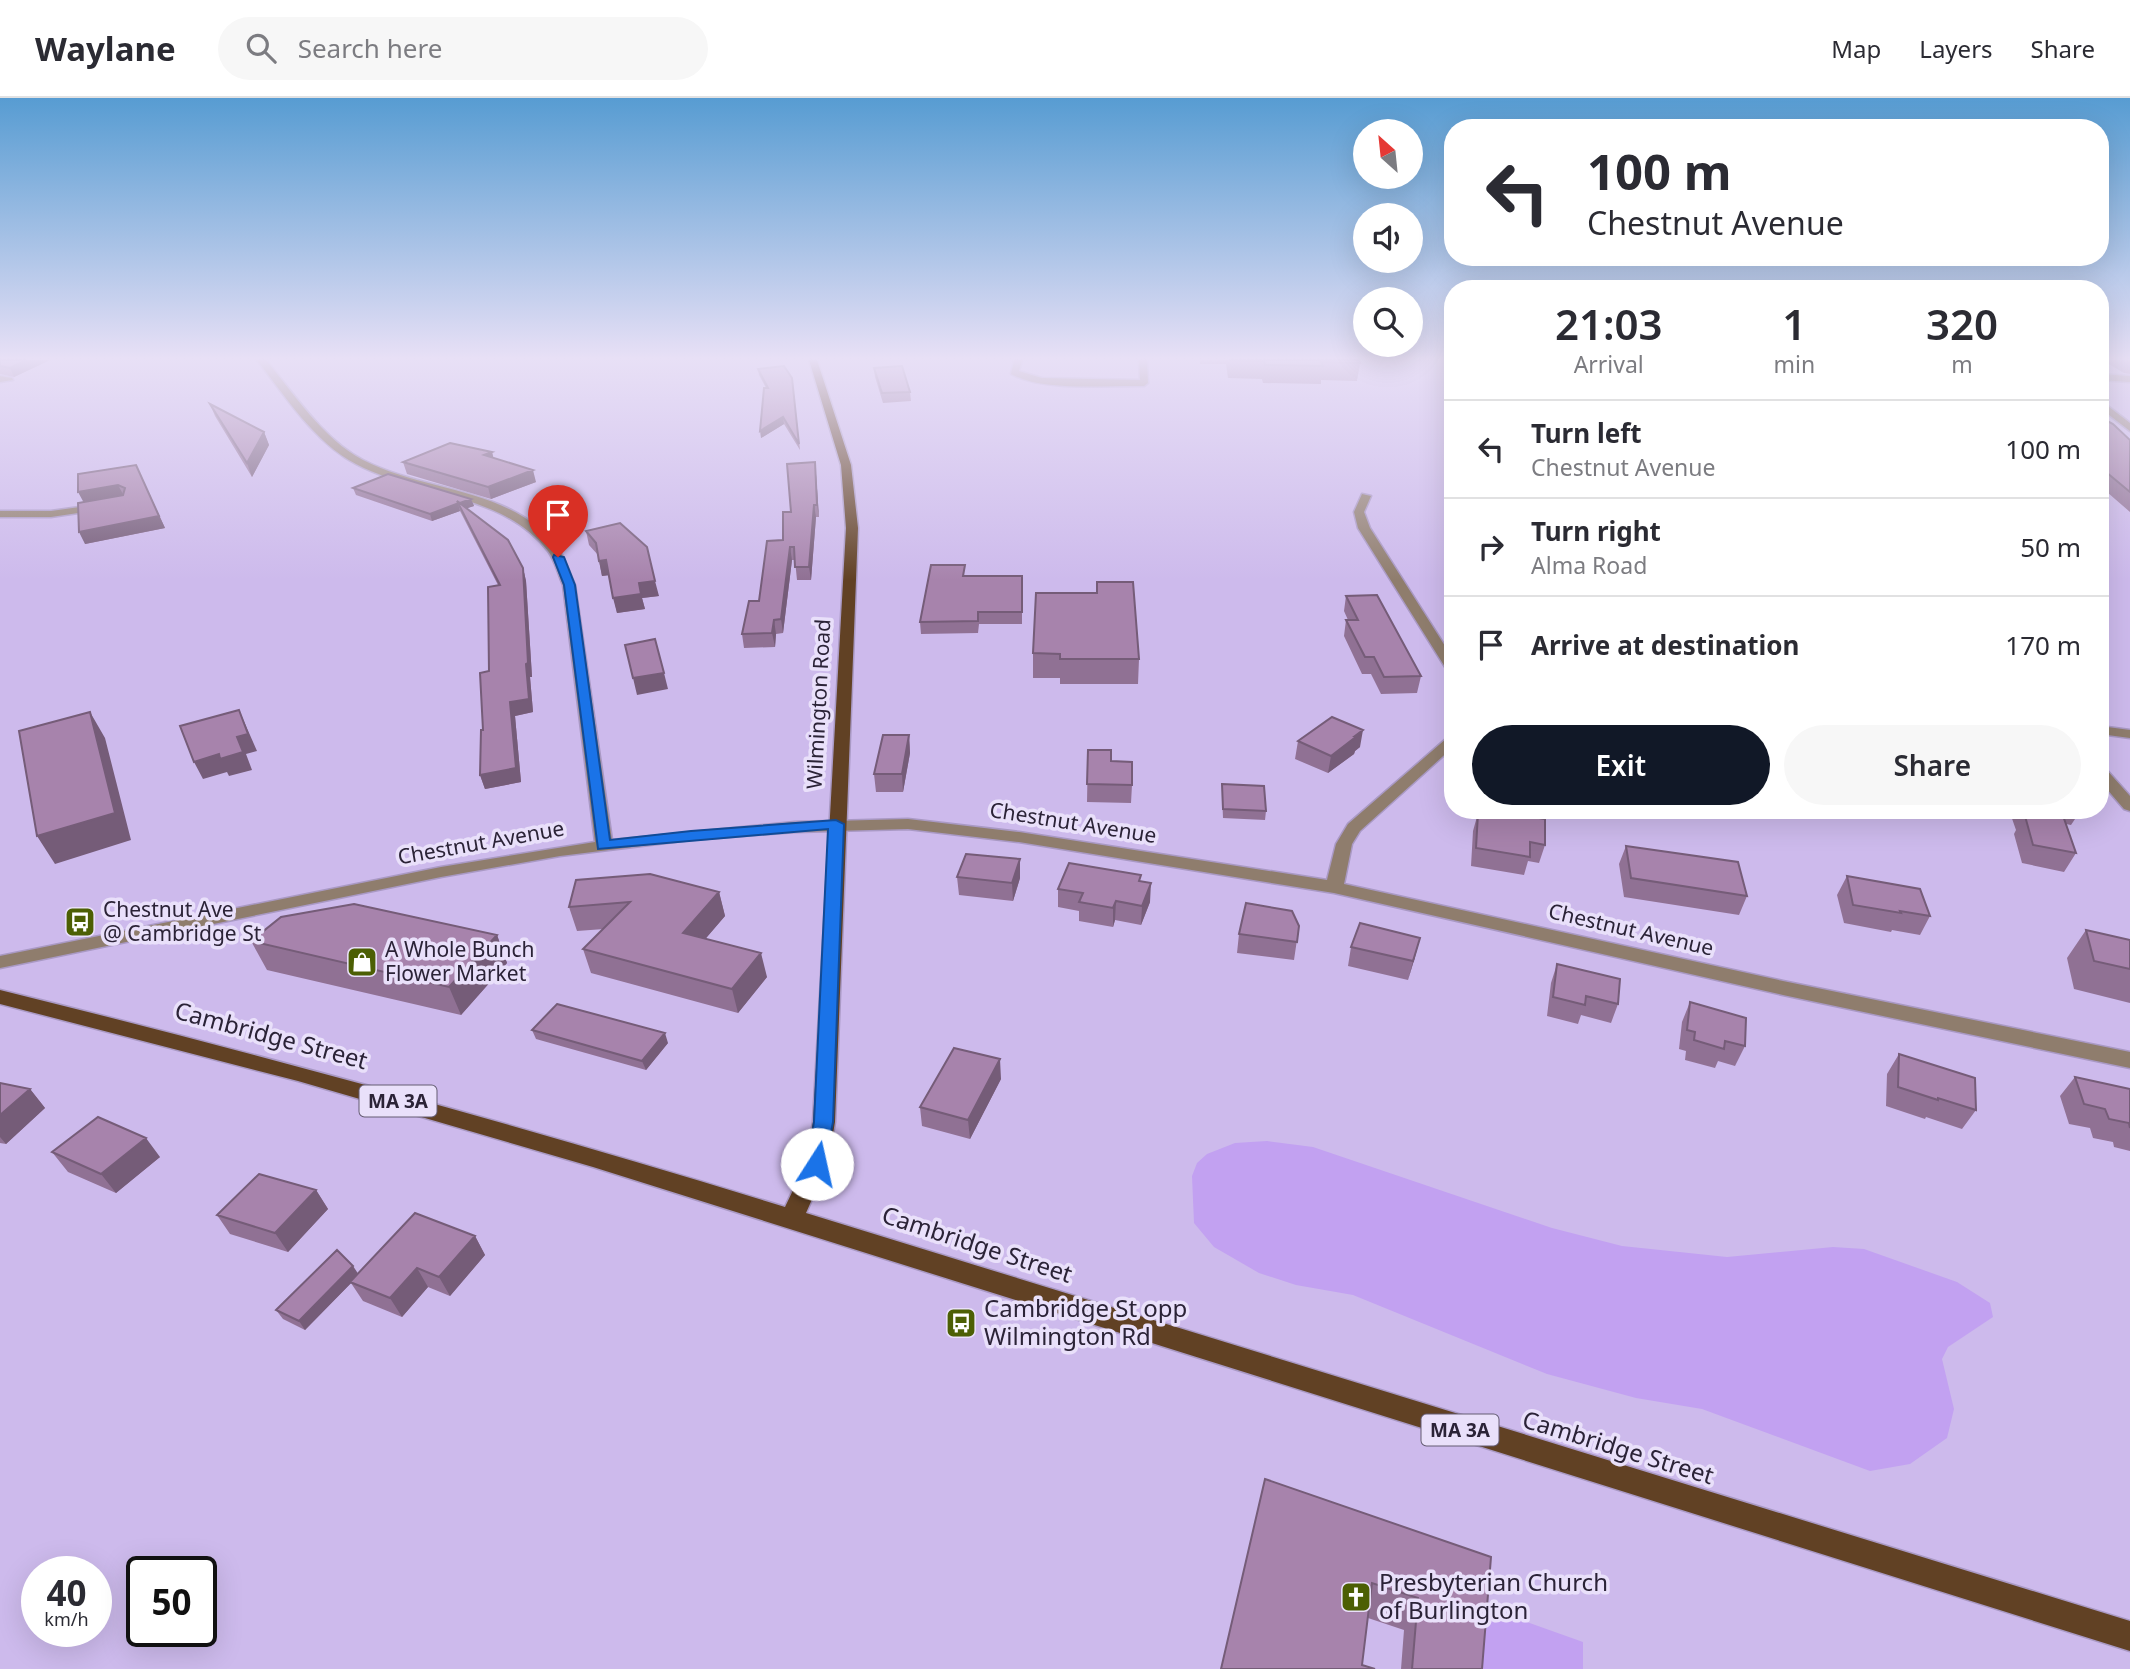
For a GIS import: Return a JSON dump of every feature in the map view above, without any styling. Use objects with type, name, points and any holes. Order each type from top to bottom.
[{"type":"main road","name":"Wilmington Road","points":[[792,1218],[817,1164],[821,1143],[852,513],[846,465],[836,433]]},
{"type":"main road","name":"Cambridge Street","points":[[0,997],[381,1096],[792,1218],[1621,1480],[2130,1636]]},
{"type":"street","points":[[325,433],[359,462],[392,476],[471,497],[499,508],[534,530],[558,557],[569,585],[604,846]]},
{"type":"street","points":[[1366,496],[1359,512],[1364,528],[1444,654]]},
{"type":"street","points":[[0,514],[63,513],[111,505]]},
{"type":"street","points":[[2109,731],[2130,734]]},
{"type":"street","points":[[1334,887],[1344,844],[1354,828],[1444,748]]},
{"type":"street","points":[[2109,782],[2130,806]]},
{"type":"street","name":"Chestnut Avenue","points":[[0,962],[441,872],[604,846],[691,835],[836,824],[947,827],[1334,887],[1771,985],[2130,1060]]},
{"type":"shaded area","points":[[1267,1141],[1313,1147],[1552,1228],[1622,1246],[1727,1257],[1833,1247],[1864,1249],[1957,1282],[1990,1303],[1993,1317],[1948,1347],[1942,1359],[1954,1409],[1947,1438],[1910,1464],[1870,1471],[1702,1409],[1636,1398],[1547,1374],[1353,1295],[1296,1285],[1259,1273],[1214,1247],[1194,1223],[1192,1176],[1197,1163],[1207,1154],[1235,1143]]},
{"type":"shaded area","points":[[1473,1603],[1583,1642],[1583,1669],[1467,1669]]},
{"type":"building","points":[[228,433],[263,433],[247,463]]},
{"type":"building","points":[[2109,433],[2123,433],[2130,440],[2130,492],[2109,474]]},
{"type":"building","points":[[450,443],[492,452],[484,455],[533,470],[488,487],[403,462]]},
{"type":"building","points":[[815,462],[817,505],[814,505],[809,567],[795,567],[794,547],[790,547],[781,619],[774,620],[772,633],[742,634],[749,601],[759,601],[767,541],[783,540],[783,512],[791,512],[787,464]]},
{"type":"building","points":[[136,465],[159,516],[79,532],[78,503],[123,495],[125,488],[118,485],[78,492],[78,474]]},
{"type":"building","points":[[388,474],[471,499],[460,503],[457,501],[459,503],[430,514],[353,488]]},
{"type":"building","points":[[457,501],[508,540],[523,568],[529,699],[510,702],[516,768],[480,775],[483,730],[480,673],[489,671],[488,587],[500,585]]},
{"type":"building","points":[[620,523],[647,547],[655,581],[639,583],[641,594],[613,598],[606,560],[599,561],[596,543],[586,531]]},
{"type":"building","points":[[931,565],[965,565],[963,576],[1022,576],[1022,612],[978,612],[978,621],[920,622]]},
{"type":"building","points":[[1097,582],[1133,582],[1139,659],[1060,659],[1060,654],[1033,653],[1036,593],[1097,593]]},
{"type":"building","points":[[1377,595],[1421,676],[1384,677],[1374,657],[1365,657],[1346,620],[1358,620],[1346,596]]},
{"type":"building","points":[[655,639],[664,673],[633,678],[625,645]]},
{"type":"building","points":[[239,710],[248,734],[237,737],[243,752],[220,759],[219,754],[194,762],[180,726]]},
{"type":"building","points":[[90,712],[115,813],[37,836],[19,731]]},
{"type":"building","points":[[1332,717],[1363,730],[1331,756],[1298,741]]},
{"type":"building","points":[[883,735],[909,735],[902,774],[874,774]]},
{"type":"building","points":[[1088,750],[1111,750],[1111,761],[1132,762],[1132,785],[1087,784]]},
{"type":"building","points":[[1222,784],[1264,786],[1266,811],[1223,809]]},
{"type":"building","points":[[1478,819],[1545,819],[1545,845],[1530,842],[1530,857],[1476,848]]},
{"type":"building","points":[[2026,819],[2064,819],[2076,853],[2033,845]]},
{"type":"building","points":[[1626,846],[1738,862],[1747,896],[1631,878]]},
{"type":"building","points":[[966,854],[1020,859],[1012,883],[957,877]]},
{"type":"building","points":[[1069,863],[1141,875],[1139,881],[1151,883],[1142,906],[1116,901],[1113,908],[1079,902],[1083,893],[1058,889]]},
{"type":"building","points":[[650,874],[719,892],[683,933],[761,953],[732,989],[583,949],[630,902],[569,907],[576,880]]},
{"type":"building","points":[[1847,876],[1920,889],[1930,916],[1853,905]]},
{"type":"building","points":[[1246,903],[1292,911],[1299,926],[1297,942],[1239,934]]},
{"type":"building","points":[[354,904],[497,935],[449,987],[251,941],[281,917]]},
{"type":"building","points":[[1360,923],[1420,938],[1413,961],[1351,947]]},
{"type":"building","points":[[2086,930],[2130,940],[2130,969],[2094,961]]},
{"type":"building","points":[[1557,964],[1620,979],[1618,1004],[1586,996],[1585,1005],[1553,997]]},
{"type":"building","points":[[1690,1002],[1746,1018],[1745,1046],[1725,1041],[1724,1049],[1694,1040],[1695,1032],[1687,1030]]},
{"type":"building","points":[[557,1004],[665,1033],[642,1061],[532,1030]]},
{"type":"building","points":[[954,1048],[1000,1059],[968,1120],[920,1107]]},
{"type":"building","points":[[1899,1054],[1975,1078],[1976,1110],[1898,1087]]},
{"type":"building","points":[[2075,1077],[2130,1089],[2130,1128],[2129,1123],[2109,1119],[2105,1109],[2084,1104]]},
{"type":"building","points":[[0,1083],[30,1089],[0,1115]]},
{"type":"building","points":[[98,1117],[146,1138],[101,1174],[52,1152]]},
{"type":"building","points":[[259,1174],[316,1190],[275,1233],[217,1215]]},
{"type":"building","points":[[415,1213],[475,1236],[439,1277],[417,1268],[390,1298],[350,1282]]},
{"type":"building","points":[[337,1250],[353,1266],[299,1321],[276,1310]]},
{"type":"building","name":"Presbyterian Church of Burlington","points":[[1265,1479],[1491,1557],[1482,1669],[1412,1669],[1418,1598],[1372,1583],[1362,1665],[1375,1669],[1221,1669]]},
{"type":"place","name":"Chestnut Ave @ Cambridge St","points":[[80,922]]},
{"type":"place","name":"A Whole Bunch Flower Market","points":[[362,962]]},
{"type":"place","name":"Cambridge St opp Wilmington Rd","points":[[961,1323]]},
{"type":"place","name":"Presbyterian Church of Burlington","points":[[1356,1597]]},
{"type":"route","points":[[558,557],[569,585],[604,846],[691,835],[836,824],[824,1122],[817,1164]]}]
